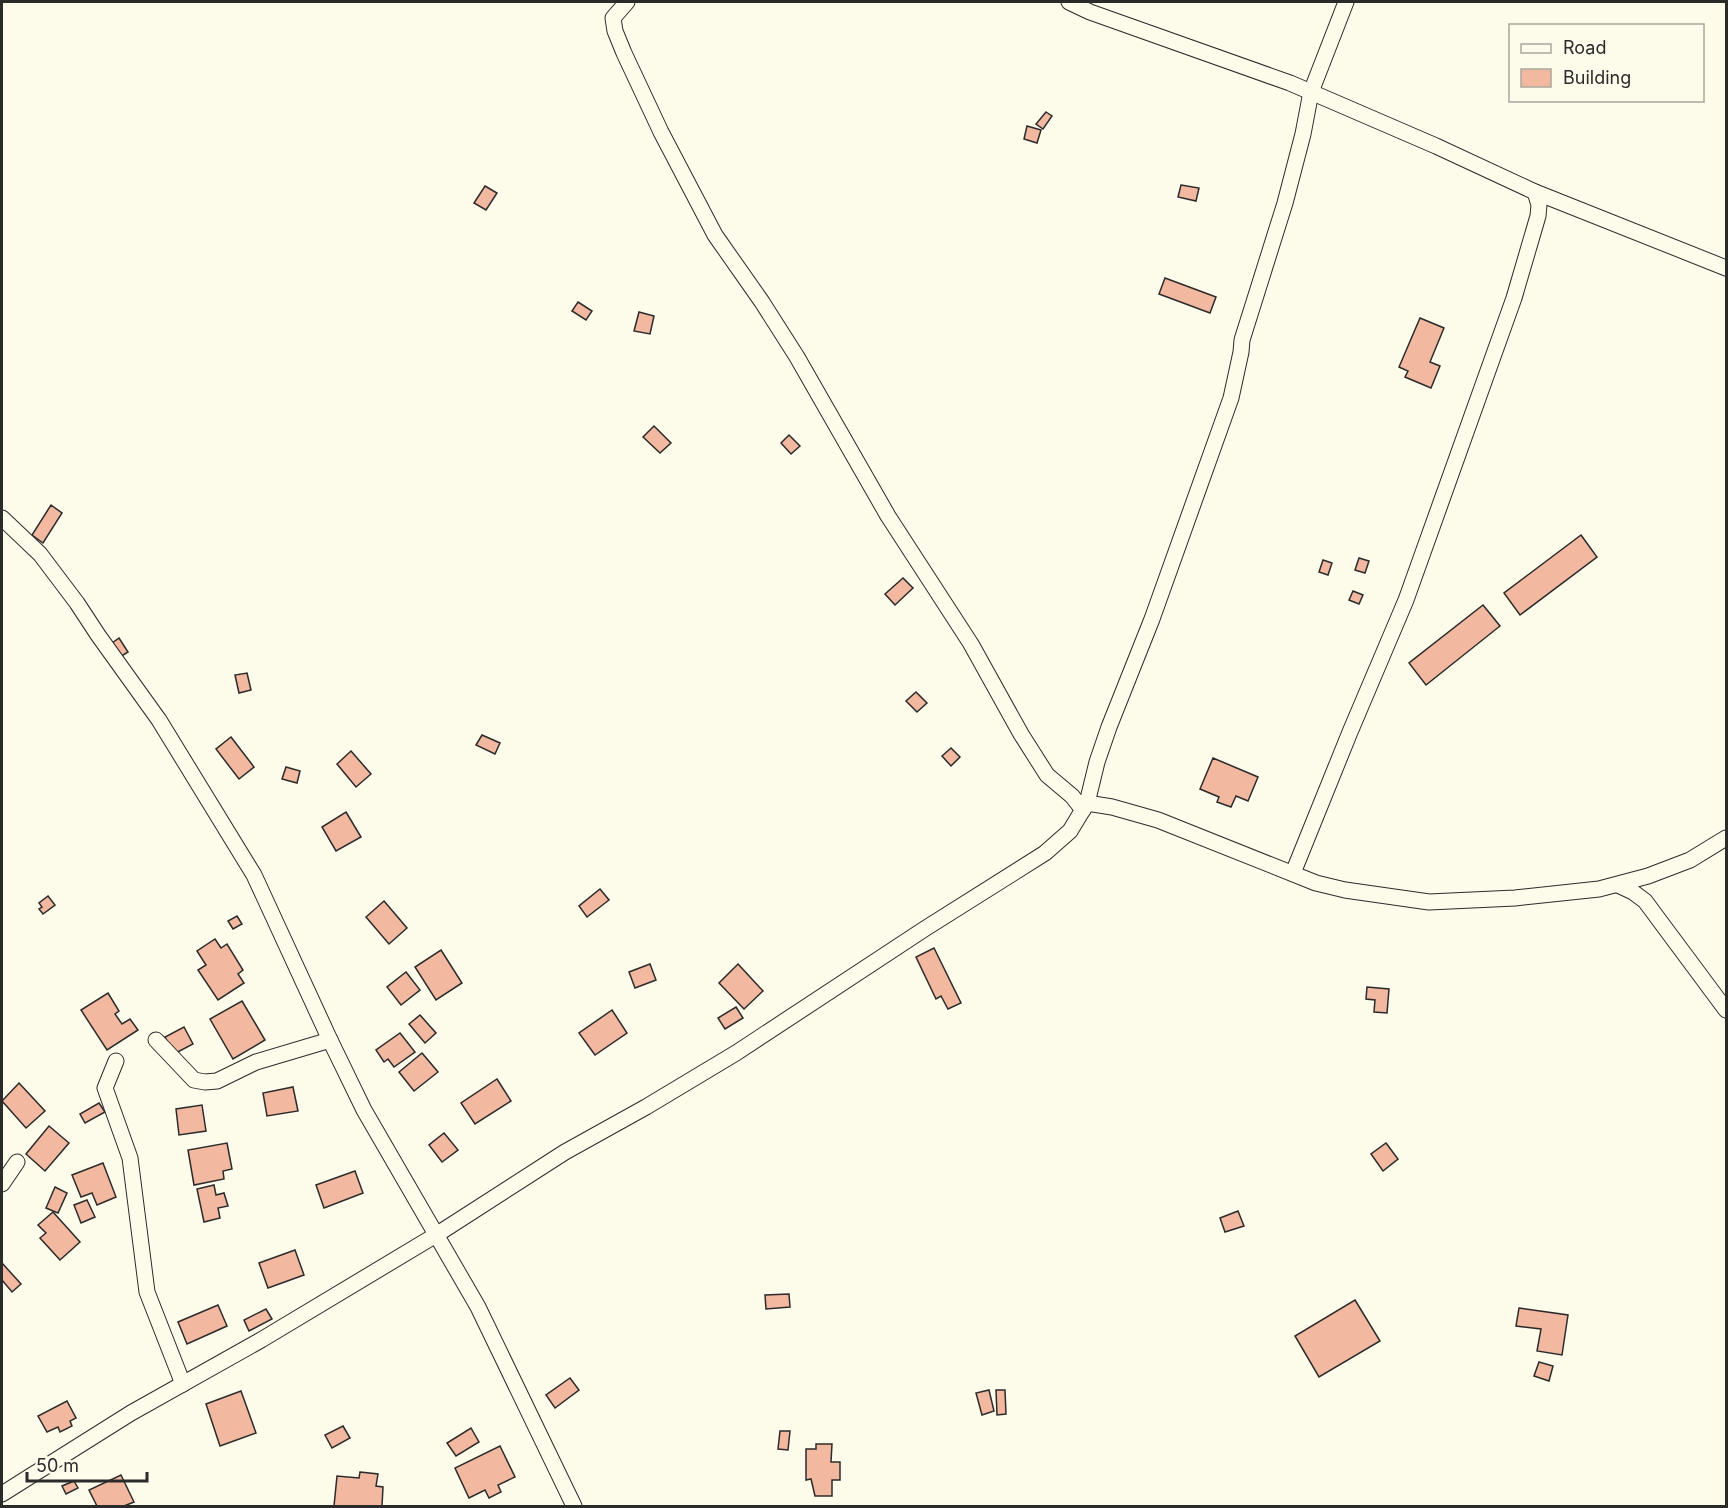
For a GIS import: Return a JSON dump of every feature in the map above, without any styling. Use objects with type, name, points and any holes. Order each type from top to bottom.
[{"type":"street","points":[[627,2],[613,18],[615,31],[661,132],[711,227],[797,357],[888,516],[971,644],[1021,734],[1047,775],[1085,806],[1112,807],[1158,820],[1316,883],[1345,891],[1429,903],[1515,898],[1618,885],[1690,861],[1726,838]]},
{"type":"street","points":[[1069,2],[1090,12],[1311,92],[1535,192],[1726,268]]},
{"type":"street","points":[[2,1494],[130,1413],[261,1340],[436,1234],[565,1152],[736,1053],[1045,853],[1070,831],[1085,806],[1109,728],[1152,619],[1231,398],[1242,340],[1285,203],[1311,92],[1346,2]]},
{"type":"street","points":[[1293,873],[1406,600],[1471,421],[1514,298],[1535,226],[1539,205],[1535,192]]},
{"type":"street","points":[[2,518],[40,554],[77,603],[159,720],[254,875],[364,1110],[478,1307],[574,1506]]},
{"type":"street","points":[[1618,885],[1645,901],[1726,1010]]},
{"type":"street","points":[[156,1040],[194,1080],[205,1082],[217,1081],[256,1062],[330,1040]]},
{"type":"street","points":[[116,1061],[105,1088],[130,1158],[147,1292],[183,1384]]},
{"type":"street","points":[[2,1184],[17,1162]]},
{"type":"building","points":[[1046,112],[1052,116],[1043,129],[1036,124]]},
{"type":"building","points":[[1027,126],[1041,130],[1037,143],[1024,139]]},
{"type":"building","points":[[1181,185],[1199,188],[1196,201],[1178,197]]},
{"type":"building","points":[[485,186],[497,193],[486,210],[474,203]]},
{"type":"building","points":[[1165,278],[1216,297],[1210,313],[1159,294]]},
{"type":"building","points":[[578,302],[592,311],[586,320],[572,311]]},
{"type":"building","points":[[639,312],[654,316],[650,334],[634,331]]},
{"type":"building","points":[[1420,318],[1444,328],[1430,362],[1440,366],[1431,388],[1405,377],[1408,371],[1399,367]]},
{"type":"building","points":[[654,426],[671,443],[660,453],[643,437]]},
{"type":"building","points":[[789,435],[800,446],[791,454],[781,443]]},
{"type":"building","points":[[51,505],[62,513],[43,543],[32,535]]},
{"type":"building","points":[[1581,535],[1597,557],[1520,615],[1504,593]]},
{"type":"building","points":[[1359,558],[1369,561],[1365,573],[1355,570]]},
{"type":"building","points":[[1323,560],[1332,563],[1328,575],[1319,572]]},
{"type":"building","points":[[903,578],[913,588],[895,605],[885,594]]},
{"type":"building","points":[[1353,591],[1363,595],[1359,604],[1349,600]]},
{"type":"building","points":[[1483,605],[1500,626],[1426,685],[1409,663]]},
{"type":"building","points":[[119,638],[128,652],[117,659],[108,646]]},
{"type":"building","points":[[247,673],[251,690],[239,693],[235,675]]},
{"type":"building","points":[[916,692],[927,703],[917,712],[906,701]]},
{"type":"building","points":[[482,735],[500,743],[495,754],[476,745]]},
{"type":"building","points":[[231,737],[254,767],[239,779],[216,749]]},
{"type":"building","points":[[951,748],[960,757],[951,766],[942,756]]},
{"type":"building","points":[[351,751],[371,774],[356,787],[337,764]]},
{"type":"building","points":[[1213,758],[1258,777],[1248,801],[1236,796],[1231,807],[1217,802],[1219,797],[1200,789]]},
{"type":"building","points":[[286,767],[300,771],[297,783],[282,779]]},
{"type":"building","points":[[346,812],[361,837],[336,851],[322,827]]},
{"type":"building","points":[[600,889],[609,900],[587,917],[579,906]]},
{"type":"building","points":[[48,896],[55,905],[43,914],[39,909],[42,907],[39,903]]},
{"type":"building","points":[[384,901],[407,928],[389,944],[366,917]]},
{"type":"building","points":[[237,916],[242,924],[233,929],[228,921]]},
{"type":"building","points":[[215,939],[221,948],[227,944],[243,970],[238,974],[244,983],[218,1000],[198,970],[206,965],[197,951]]},
{"type":"building","points":[[934,948],[961,1003],[948,1009],[941,996],[936,999],[916,957]]},
{"type":"building","points":[[441,950],[462,983],[436,1000],[415,967]]},
{"type":"building","points":[[650,964],[656,980],[635,988],[629,972]]},
{"type":"building","points":[[738,964],[763,991],[744,1009],[719,983]]},
{"type":"building","points":[[406,972],[420,990],[401,1005],[387,987]]},
{"type":"building","points":[[1367,987],[1389,989],[1387,1013],[1374,1012],[1375,1000],[1366,999]]},
{"type":"building","points":[[108,993],[119,1011],[115,1014],[122,1024],[130,1019],[138,1030],[107,1050],[81,1010]]},
{"type":"building","points":[[242,1001],[265,1040],[233,1059],[210,1019]]},
{"type":"building","points":[[736,1007],[743,1018],[725,1029],[718,1018]]},
{"type":"building","points":[[612,1010],[627,1033],[595,1055],[579,1033]]},
{"type":"building","points":[[420,1015],[436,1033],[425,1043],[409,1024]]},
{"type":"building","points":[[184,1027],[193,1044],[174,1054],[165,1037]]},
{"type":"building","points":[[400,1033],[415,1052],[394,1067],[388,1059],[384,1062],[376,1050]]},
{"type":"building","points":[[422,1053],[438,1072],[414,1091],[399,1072]]},
{"type":"building","points":[[497,1079],[511,1101],[475,1124],[461,1103]]},
{"type":"building","points":[[19,1083],[45,1111],[26,1128],[2,1101]]},
{"type":"building","points":[[293,1087],[298,1111],[267,1116],[263,1093]]},
{"type":"building","points":[[99,1103],[105,1112],[85,1123],[80,1114]]},
{"type":"building","points":[[202,1105],[206,1131],[179,1135],[176,1109]]},
{"type":"building","points":[[49,1126],[69,1143],[45,1171],[26,1154]]},
{"type":"building","points":[[444,1133],[458,1150],[442,1162],[429,1145]]},
{"type":"building","points":[[227,1143],[232,1169],[223,1171],[224,1179],[194,1185],[188,1150]]},
{"type":"building","points":[[1386,1143],[1398,1159],[1383,1171],[1371,1154]]},
{"type":"building","points":[[103,1163],[116,1197],[97,1205],[92,1193],[81,1197],[72,1175]]},
{"type":"building","points":[[355,1171],[363,1193],[324,1208],[316,1185]]},
{"type":"building","points":[[214,1185],[216,1195],[224,1193],[228,1206],[218,1208],[220,1218],[204,1222],[197,1189]]},
{"type":"building","points":[[55,1187],[67,1193],[58,1213],[46,1208]]},
{"type":"building","points":[[87,1200],[95,1217],[81,1223],[74,1205]]},
{"type":"building","points":[[1238,1211],[1244,1226],[1225,1232],[1220,1218]]},
{"type":"building","points":[[53,1212],[80,1242],[60,1260],[40,1238],[46,1233],[38,1225]]},
{"type":"building","points":[[295,1250],[304,1275],[268,1288],[259,1263]]},
{"type":"building","points":[[2,1263],[21,1284],[12,1292],[2,1280]]},
{"type":"building","points":[[789,1294],[790,1307],[766,1309],[765,1295]]},
{"type":"building","points":[[1355,1300],[1380,1341],[1319,1377],[1295,1336]]},
{"type":"building","points":[[218,1305],[227,1326],[187,1344],[178,1322]]},
{"type":"building","points":[[1519,1308],[1568,1315],[1562,1355],[1537,1351],[1541,1329],[1516,1326]]},
{"type":"building","points":[[266,1309],[272,1319],[249,1331],[244,1320]]},
{"type":"building","points":[[1539,1362],[1553,1366],[1549,1381],[1534,1376]]},
{"type":"building","points":[[570,1378],[579,1390],[555,1408],[546,1395]]},
{"type":"building","points":[[989,1390],[994,1411],[982,1415],[976,1393]]},
{"type":"building","points":[[996,1390],[1005,1390],[1006,1414],[997,1415]]},
{"type":"building","points":[[241,1391],[256,1433],[220,1446],[206,1404]]},
{"type":"building","points":[[67,1401],[76,1418],[70,1421],[72,1426],[60,1432],[58,1427],[47,1432],[38,1416]]},
{"type":"building","points":[[343,1426],[350,1438],[332,1448],[325,1435]]},
{"type":"building","points":[[471,1428],[479,1442],[456,1456],[447,1443]]},
{"type":"building","points":[[780,1431],[790,1431],[788,1450],[778,1449]]},
{"type":"building","points":[[816,1444],[832,1444],[831,1462],[840,1462],[840,1480],[832,1480],[832,1496],[815,1496],[811,1479],[806,1480],[806,1449],[816,1449]]},
{"type":"building","points":[[500,1446],[515,1477],[498,1485],[501,1492],[489,1498],[485,1490],[469,1498],[455,1468]]},
{"type":"building","points":[[360,1472],[378,1474],[376,1486],[383,1487],[382,1506],[334,1506],[337,1476],[359,1478]]},
{"type":"building","points":[[121,1475],[134,1502],[124,1506],[97,1506],[89,1490]]},
{"type":"building","points":[[74,1481],[78,1488],[66,1494],[62,1486]]}]
